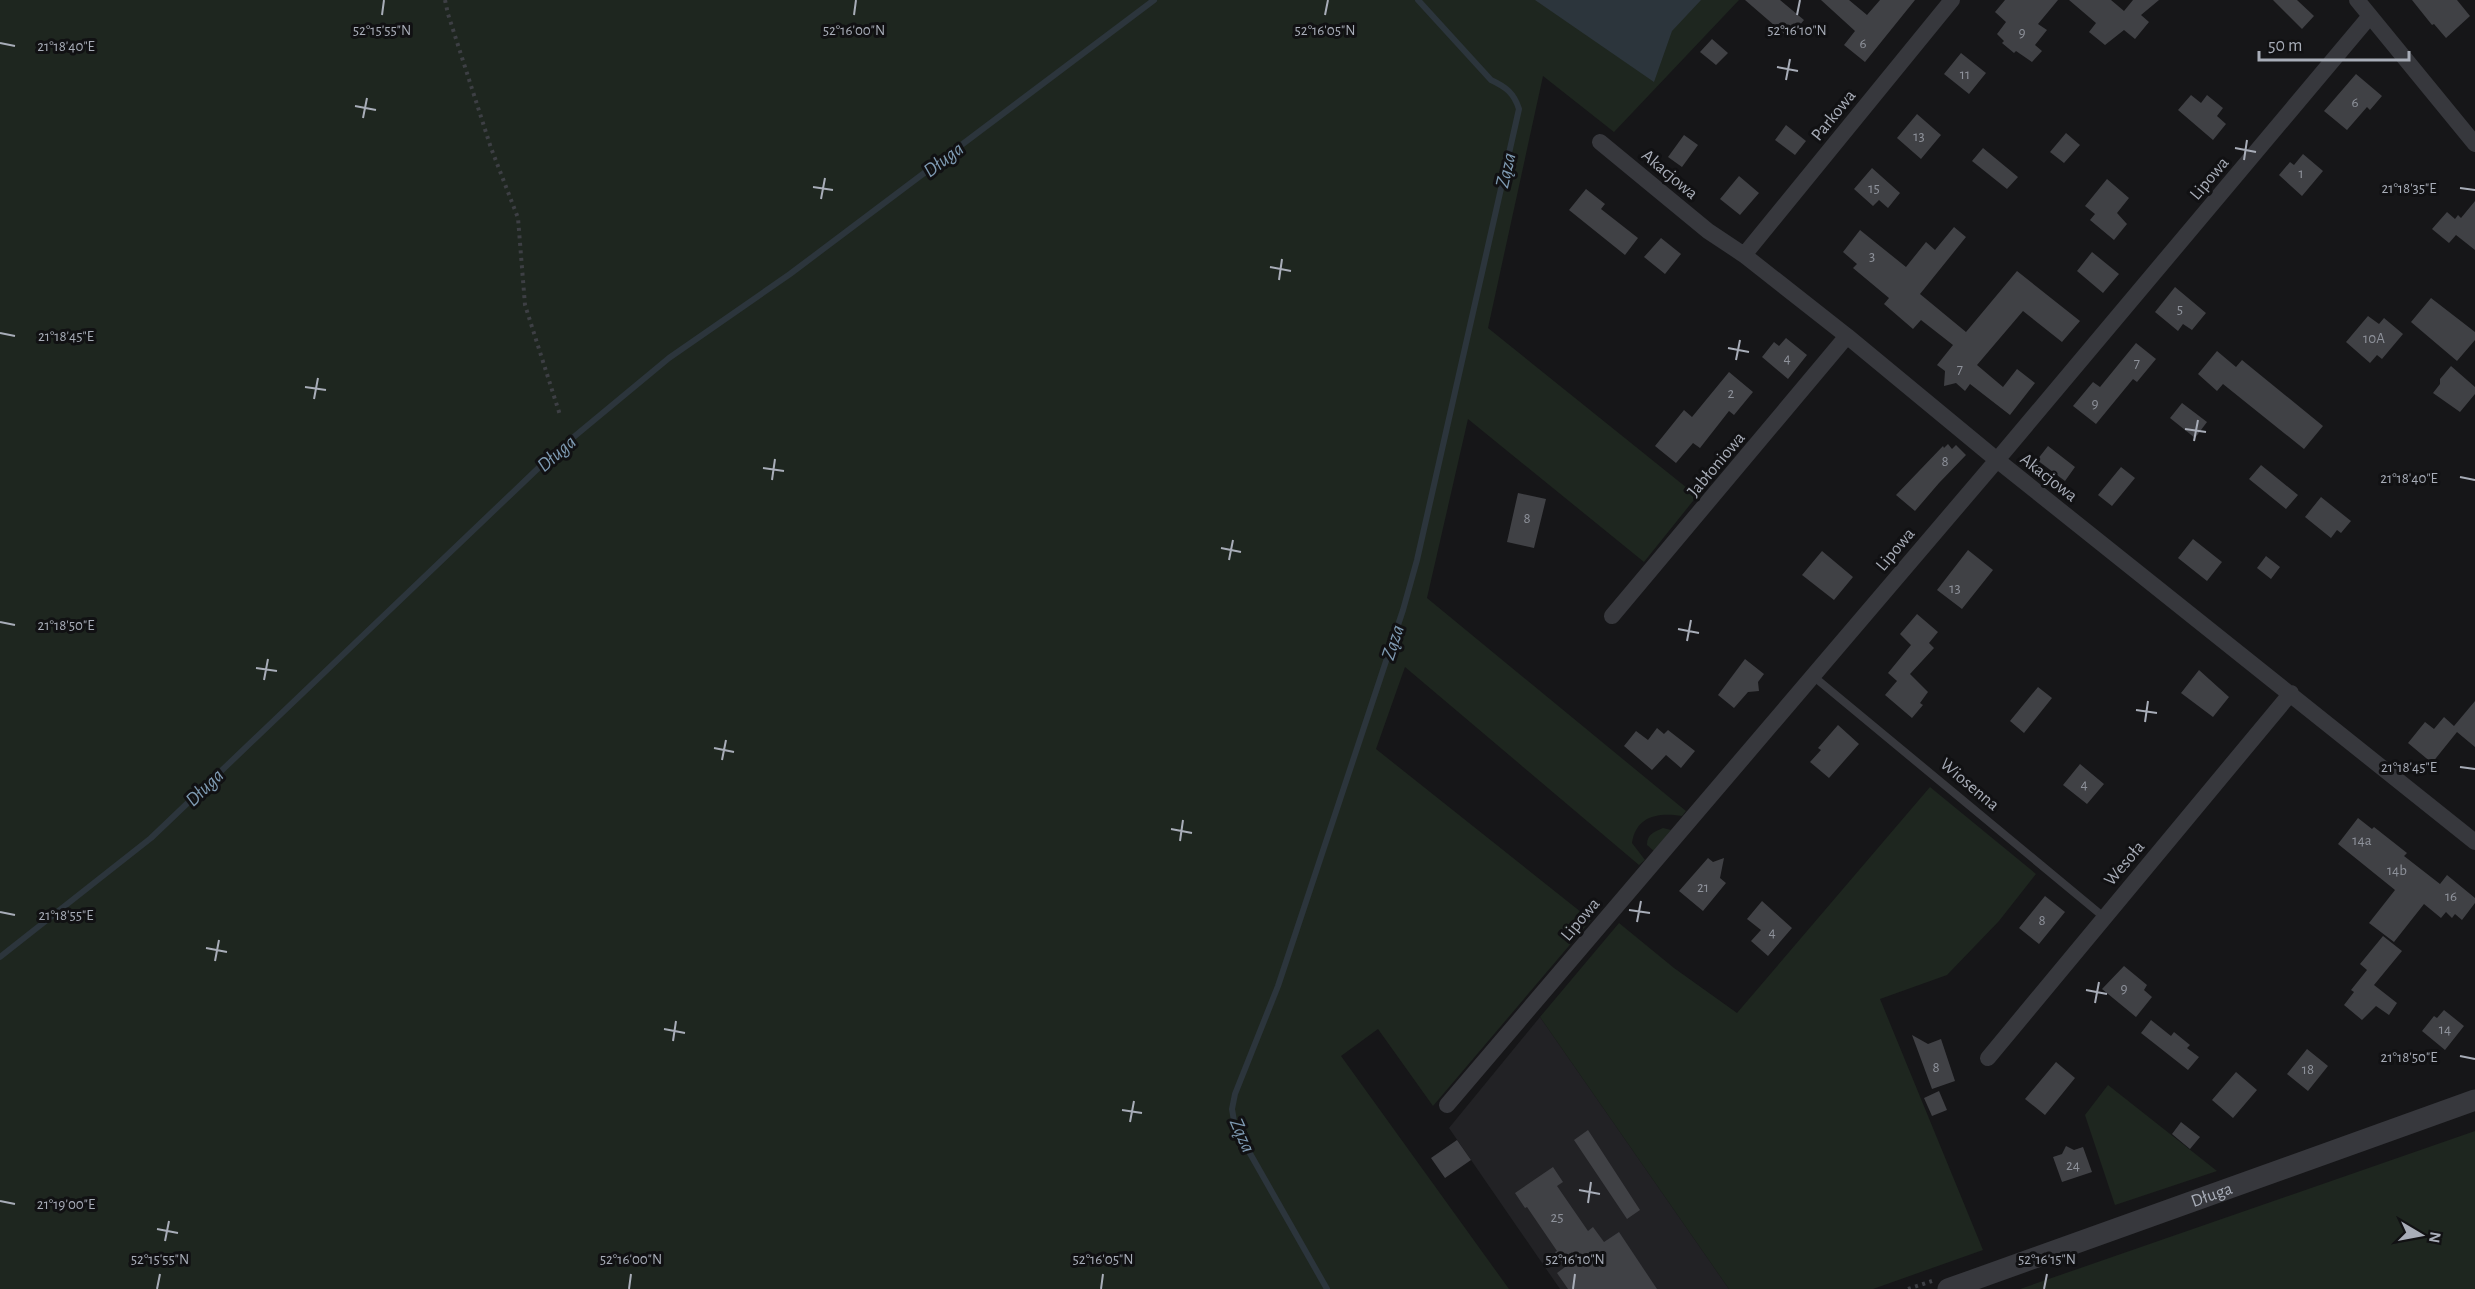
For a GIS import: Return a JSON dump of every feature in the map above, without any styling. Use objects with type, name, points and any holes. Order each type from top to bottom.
[{"type":"street","name":"Parkowa","points":[[1744,255],[1952,0]]},
{"type":"street","points":[[2357,0],[2475,144]]},
{"type":"street","name":"Lipowa","points":[[1447,1105],[1997,460],[2370,16]]},
{"type":"street","name":"Akacjowa","points":[[1600,142],[1708,231],[1744,255],[1847,336],[1997,460],[2475,842]]},
{"type":"street","name":"Jabłoniowa","points":[[1612,616],[1847,336]]},
{"type":"street","name":"Wesoła","points":[[1988,1058],[2291,693]]},
{"type":"street","name":"Długa","points":[[1948,1289],[2475,1100]]},
{"type":"lane","name":"Wiosenna","points":[[1813,676],[2105,918]]},
{"type":"path","points":[[446,0],[448,14],[491,148],[518,218],[525,305],[560,415]]},
{"type":"shaded area","points":[[0,0],[1739,0],[1614,132],[1543,76],[1488,328],[1697,496],[1644,562],[1468,419],[1427,598],[1686,811],[1682,816],[1665,815],[1649,818],[1638,827],[1632,843],[1645,860],[1639,865],[1405,667],[1376,749],[1591,920],[1433,1106],[1378,1029],[1341,1056],[1509,1289],[0,1289]]},
{"type":"shaded area","points":[[1535,0],[1701,0],[1672,31],[1654,82]]},
{"type":"shaded area","points":[[1930,787],[2036,874],[1999,921],[1947,975],[1880,999],[1983,1250],[1873,1289],[1729,1289],[1540,1017],[1619,923],[1674,968],[1737,1013]]},
{"type":"shaded area","points":[[1663,828],[1671,830],[1654,851],[1647,845],[1648,838]]},
{"type":"shaded area","points":[[1540,1017],[1729,1289],[1560,1289],[1449,1128]]},
{"type":"shaded area","points":[[2108,1085],[2217,1171],[2115,1205],[2085,1115]]},
{"type":"shaded area","points":[[2475,1131],[2475,1289],[2020,1289]]},
{"type":"building","points":[[1745,0],[1780,0],[1804,20],[1789,38]]},
{"type":"building","points":[[1821,0],[1849,0],[1867,15],[1880,0],[1915,0],[1865,62],[1844,45],[1855,31]]},
{"type":"building","points":[[2005,0],[2058,0],[2038,24],[2047,30],[2035,45],[2042,51],[2032,62],[2016,51],[2014,53],[2002,43],[2004,41],[1997,34],[2006,22],[1995,12]]},
{"type":"building","points":[[2069,0],[2111,0],[2124,11],[2133,0],[2159,0],[2141,15],[2149,22],[2135,39],[2124,30],[2105,45],[2089,32],[2096,23]]},
{"type":"building","points":[[2273,0],[2297,0],[2314,16],[2302,29]]},
{"type":"building","points":[[2412,0],[2457,0],[2470,16],[2446,38]]},
{"type":"building","points":[[1712,39],[1728,53],[1716,65],[1700,52]]},
{"type":"building","points":[[1961,53],[1986,73],[1969,94],[1944,74]]},
{"type":"building","points":[[2356,74],[2382,96],[2370,110],[2367,107],[2347,130],[2324,111]]},
{"type":"building","points":[[2191,95],[2201,103],[2207,95],[2223,108],[2217,116],[2226,124],[2213,140],[2178,110]]},
{"type":"building","points":[[1917,114],[1941,135],[1921,159],[1897,138]]},
{"type":"building","points":[[1786,125],[1806,141],[1795,155],[1775,140]]},
{"type":"building","points":[[2066,133],[2080,145],[2064,163],[2050,152]]},
{"type":"building","points":[[1684,135],[1698,145],[1682,167],[1668,157]]},
{"type":"building","points":[[1983,148],[2018,177],[2007,189],[1972,161]]},
{"type":"building","points":[[2303,154],[2323,171],[2302,196],[2279,175],[2290,162],[2294,165]]},
{"type":"building","points":[[1872,168],[1900,193],[1888,208],[1879,200],[1873,206],[1854,189]]},
{"type":"building","points":[[1739,176],[1759,193],[1740,215],[1720,199]]},
{"type":"building","points":[[2107,179],[2129,198],[2117,213],[2127,224],[2114,240],[2090,220],[2095,214],[2085,206]]},
{"type":"building","points":[[1586,189],[1605,204],[1601,209],[1638,238],[1625,255],[1569,210]]},
{"type":"building","points":[[2475,201],[2475,250],[2456,235],[2449,243],[2432,229],[2447,212],[2455,219],[2458,215],[2461,218]]},
{"type":"building","points":[[1954,227],[1966,237],[1920,294],[1966,332],[2017,271],[2080,321],[2062,342],[2023,311],[1977,365],[2003,387],[2017,369],[2035,383],[2010,415],[1970,384],[1965,391],[1956,383],[1944,386],[1945,371],[1937,365],[1953,345],[1921,320],[1913,329],[1884,304],[1889,298],[1853,268],[1857,264],[1843,252],[1860,230],[1906,267],[1926,242],[1935,250]]},
{"type":"building","points":[[1661,238],[1681,254],[1665,274],[1644,257]]},
{"type":"building","points":[[2092,252],[2119,274],[2103,293],[2077,271]]},
{"type":"building","points":[[2175,287],[2206,313],[2192,330],[2183,324],[2178,331],[2155,312]]},
{"type":"building","points":[[2431,298],[2475,332],[2475,340],[2457,361],[2411,322]]},
{"type":"building","points":[[2368,316],[2379,324],[2384,318],[2403,334],[2382,359],[2377,355],[2370,363],[2346,342]]},
{"type":"building","points":[[1786,338],[1807,355],[1788,379],[1762,357],[1774,342],[1779,346]]},
{"type":"building","points":[[2136,343],[2156,359],[2137,382],[2133,379],[2096,424],[2073,406],[2093,382],[2100,387]]},
{"type":"building","points":[[2217,351],[2236,367],[2242,360],[2323,426],[2304,449],[2223,384],[2217,391],[2198,374]]},
{"type":"building","points":[[2451,366],[2475,387],[2475,394],[2460,412],[2433,393],[2440,384],[2440,379]]},
{"type":"building","points":[[1729,372],[1753,392],[1734,415],[1729,411],[1700,448],[1693,443],[1676,463],[1655,446],[1684,410],[1692,417]]},
{"type":"building","points":[[2182,403],[2207,422],[2195,438],[2170,418]]},
{"type":"building","points":[[1948,444],[1952,449],[1956,445],[1966,455],[1915,511],[1896,495],[1943,446],[1944,448]]},
{"type":"building","points":[[2048,446],[2075,467],[2065,481],[2037,460]]},
{"type":"building","points":[[2261,465],[2298,495],[2286,509],[2249,479]]},
{"type":"building","points":[[2121,467],[2135,478],[2112,506],[2098,495]]},
{"type":"building","points":[[1518,493],[1546,499],[1534,548],[1507,542]]},
{"type":"building","points":[[2321,497],[2351,521],[2341,533],[2337,530],[2331,538],[2305,517]]},
{"type":"building","points":[[2193,539],[2222,562],[2207,581],[2178,558]]},
{"type":"building","points":[[1968,550],[1993,570],[1962,609],[1937,590]]},
{"type":"building","points":[[1822,551],[1853,577],[1834,600],[1802,575]]},
{"type":"building","points":[[2266,556],[2280,567],[2271,579],[2257,568]]},
{"type":"building","points":[[1917,614],[1938,632],[1929,643],[1934,648],[1910,674],[1928,692],[1920,703],[1923,705],[1912,718],[1885,695],[1897,681],[1888,673],[1911,645],[1900,634]]},
{"type":"building","points":[[1745,659],[1764,674],[1758,682],[1759,691],[1748,692],[1734,708],[1718,695]]},
{"type":"building","points":[[2199,670],[2229,697],[2213,717],[2181,693]]},
{"type":"building","points":[[2038,687],[2052,698],[2024,733],[2010,721]]},
{"type":"building","points":[[2475,701],[2475,747],[2457,732],[2432,763],[2408,743],[2425,722],[2434,729],[2444,717],[2454,726]]},
{"type":"building","points":[[1838,725],[1859,744],[1829,778],[1810,762],[1821,750],[1818,748]]},
{"type":"building","points":[[1657,728],[1664,734],[1668,730],[1695,751],[1681,768],[1666,755],[1652,770],[1624,746],[1636,731],[1648,740]]},
{"type":"building","points":[[2080,764],[2104,784],[2087,804],[2063,785]]},
{"type":"building","points":[[2358,818],[2372,829],[2374,827],[2407,853],[2404,856],[2440,884],[2447,875],[2475,898],[2475,903],[2462,920],[2455,914],[2452,918],[2446,912],[2441,918],[2424,904],[2394,942],[2369,923],[2395,890],[2338,844]]},
{"type":"building","points":[[1708,858],[1713,862],[1724,858],[1720,878],[1726,883],[1703,911],[1679,891]]},
{"type":"building","points":[[2045,896],[2065,912],[2039,944],[2019,928]]},
{"type":"building","points":[[1762,901],[1792,928],[1768,956],[1751,941],[1761,930],[1747,919]]},
{"type":"building","points":[[2383,936],[2402,951],[2374,985],[2397,1003],[2389,1015],[2376,1006],[2362,1020],[2344,1005],[2354,992],[2351,990],[2367,970],[2360,964]]},
{"type":"building","points":[[2124,966],[2147,985],[2144,990],[2152,997],[2136,1017],[2102,989]]},
{"type":"building","points":[[2444,1010],[2464,1026],[2445,1050],[2422,1031],[2434,1016],[2437,1018]]},
{"type":"building","points":[[2151,1020],[2171,1036],[2174,1032],[2190,1045],[2187,1048],[2199,1057],[2188,1070],[2141,1033]]},
{"type":"building","points":[[1912,1035],[1928,1044],[1941,1039],[1955,1081],[1932,1089]]},
{"type":"building","points":[[2307,1049],[2328,1066],[2308,1091],[2287,1074]]},
{"type":"building","points":[[2056,1062],[2075,1078],[2045,1115],[2025,1099]]},
{"type":"building","points":[[2236,1072],[2257,1090],[2233,1118],[2212,1100]]},
{"type":"building","points":[[1939,1091],[1947,1110],[1932,1116],[1924,1098]]},
{"type":"building","points":[[2181,1122],[2200,1137],[2190,1149],[2172,1134]]},
{"type":"building","points":[[1588,1130],[1640,1210],[1627,1219],[1574,1140]]},
{"type":"building","points":[[1457,1140],[1471,1160],[1445,1178],[1431,1158]]},
{"type":"building","points":[[2066,1146],[2074,1150],[2083,1147],[2092,1172],[2062,1182],[2053,1157],[2062,1154]]},
{"type":"building","points":[[1553,1167],[1563,1182],[1557,1186],[1588,1231],[1593,1227],[1604,1242],[1619,1232],[1657,1289],[1568,1289],[1557,1273],[1565,1267],[1555,1252],[1557,1251],[1515,1193]]},
{"type":"waterway","name":"Długa","points":[[0,957],[151,838],[552,455],[669,358],[790,274],[1154,0]]},
{"type":"waterway","name":"Ząza","points":[[1327,1289],[1235,1127],[1232,1109],[1235,1094],[1278,986],[1403,610],[1417,560],[1519,109],[1509,91],[1491,80],[1418,0]]}]
